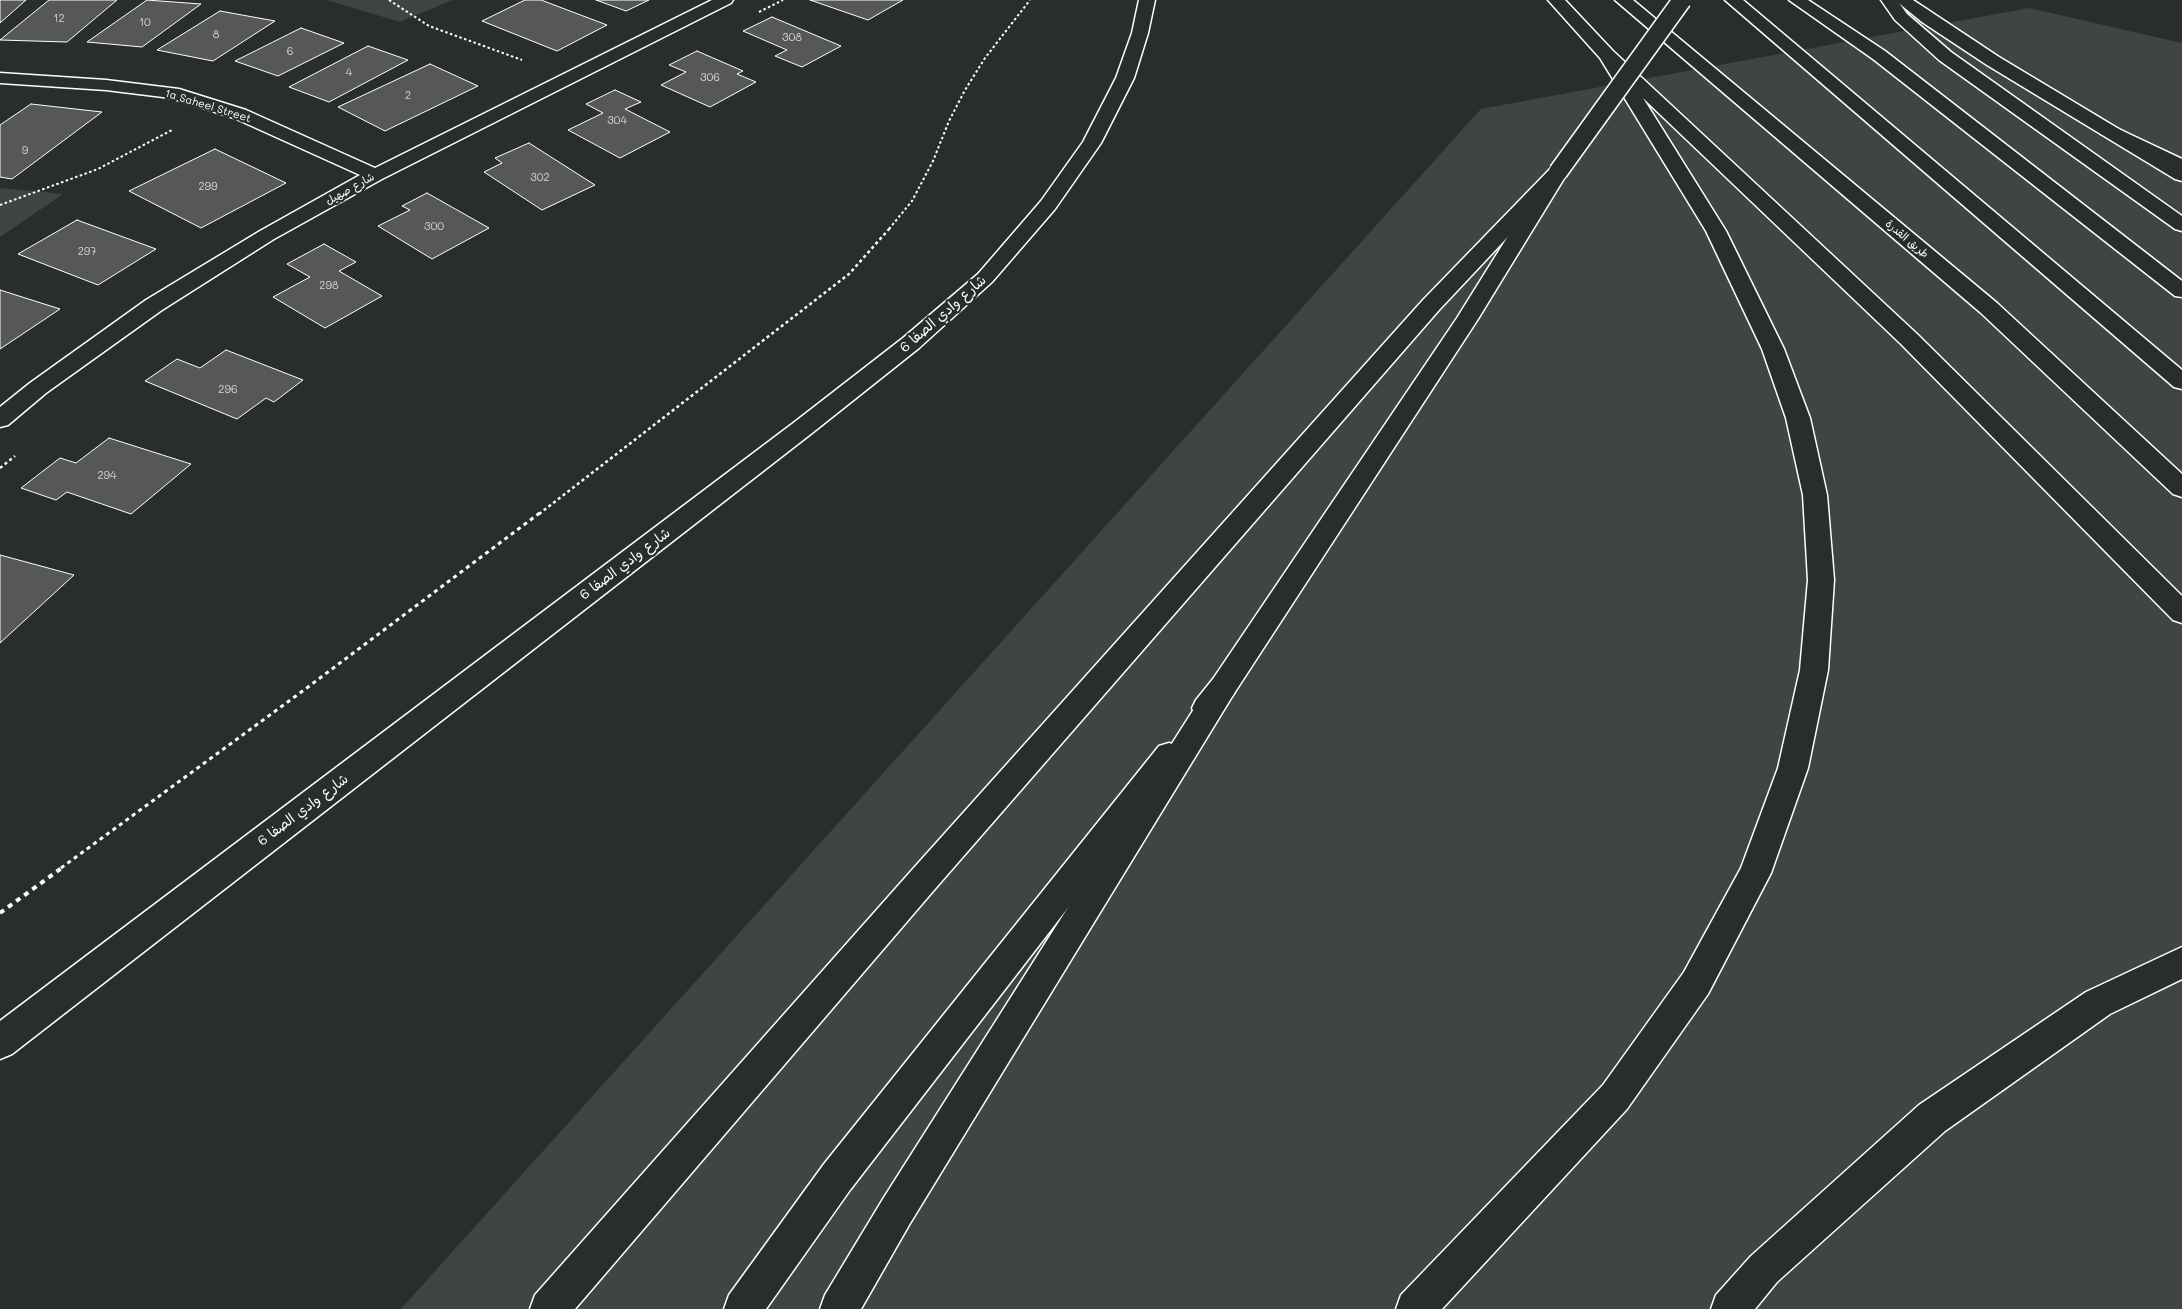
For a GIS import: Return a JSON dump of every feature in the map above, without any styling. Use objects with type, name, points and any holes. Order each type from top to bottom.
[{"type":"main road","name":"شارع صهيل","points":[[0,419],[38,388],[154,305],[266,235],[375,175],[725,0]]},
{"type":"main road","name":"شارع وادي الصفا 6","points":[[0,1042],[804,427],[911,343],[985,278],[1048,205],[1092,143],[1125,78],[1140,34],[1147,0]]},
{"type":"main road","points":[[1556,0],[1607,55],[1909,339],[2182,613]]},
{"type":"main road","name":"طريق القدرة","points":[[1623,0],[1989,308],[2182,488]]},
{"type":"main road","points":[[839,1309],[896,1212],[1223,687],[1468,319],[1558,172],[1682,0]]},
{"type":"main road","points":[[1733,0],[2182,382]]},
{"type":"main road","points":[[1797,0],[1879,55],[2182,291]]},
{"type":"main road","points":[[1889,0],[1901,17],[1945,56],[2182,225]]},
{"type":"main road","points":[[1904,0],[1928,19],[1993,61],[2182,175]]},
{"type":"main road","points":[[1415,1309],[1616,1097],[1696,983],[1755,872],[1793,768],[1814,670],[1821,580],[1815,496],[1798,418],[1773,349],[1716,231],[1607,55]]},
{"type":"main road","name":"1a Saheel Street","points":[[0,78],[106,85],[173,93],[240,114],[375,175]]},
{"type":"main road","points":[[2108,130],[2182,166]]},
{"type":"main road","points":[[549,1309],[1425,312],[1558,172]]},
{"type":"main road","points":[[743,1309],[837,1177],[1223,687]]},
{"type":"main road","points":[[1730,1309],[1764,1269],[1932,1118],[2098,1003],[2182,962]]},
{"type":"path","points":[[389,0],[429,26],[522,60]]},
{"type":"path","points":[[756,13],[783,0]]},
{"type":"path","points":[[0,913],[304,690],[540,513],[849,274],[879,242],[912,201],[933,161],[949,121],[974,76],[998,39],[1030,0]]},
{"type":"path","points":[[0,205],[98,169],[172,130],[178,125],[178,122],[150,112],[150,108],[173,93]]},
{"type":"path","points":[[0,468],[20,452]]},
{"type":"shaded area","points":[[327,0],[452,0],[400,22]]},
{"type":"shaded area","points":[[2029,8],[2182,43],[2182,1309],[401,1309],[1481,109]]},
{"type":"shaded area","points":[[0,188],[63,194],[0,237]]},
{"type":"building","points":[[0,0],[26,0],[0,23]]},
{"type":"building","points":[[49,0],[117,0],[67,42],[0,40]]},
{"type":"building","points":[[147,0],[201,4],[142,47],[87,42]]},
{"type":"building","points":[[525,0],[541,0],[607,25],[557,51],[482,21]]},
{"type":"building","points":[[596,0],[649,0],[626,11]]},
{"type":"building","points":[[810,0],[903,0],[868,20]]},
{"type":"building","points":[[220,11],[275,21],[213,61],[157,50]]},
{"type":"building","points":[[772,17],[841,46],[802,67],[775,56],[787,50],[743,31]]},
{"type":"building","points":[[301,28],[344,43],[278,76],[235,61]]},
{"type":"building","points":[[368,46],[408,60],[329,102],[289,87]]},
{"type":"building","points":[[697,51],[743,71],[737,74],[756,82],[710,107],[661,85],[686,72],[669,65]]},
{"type":"building","points":[[430,64],[478,86],[385,131],[338,107]]},
{"type":"building","points":[[615,90],[641,102],[625,109],[670,132],[620,158],[568,130],[603,113],[586,104]]},
{"type":"building","points":[[31,104],[102,112],[12,179],[0,177],[0,125]]},
{"type":"building","points":[[529,143],[595,185],[542,210],[484,172],[502,163],[495,158]]},
{"type":"building","points":[[215,149],[286,183],[201,228],[129,191]]},
{"type":"building","points":[[427,193],[489,228],[432,259],[378,226],[410,210],[402,206]]},
{"type":"building","points":[[77,220],[156,249],[98,285],[18,254]]},
{"type":"building","points":[[324,244],[356,262],[339,271],[382,296],[325,328],[273,297],[310,277],[287,264]]},
{"type":"building","points":[[0,290],[60,309],[0,349]]},
{"type":"building","points":[[226,350],[303,380],[274,402],[266,398],[237,419],[145,381],[177,359],[200,368]]},
{"type":"building","points":[[109,438],[191,464],[131,514],[67,492],[56,500],[21,488],[60,458],[76,463]]},
{"type":"building","points":[[0,555],[74,575],[0,643]]}]
